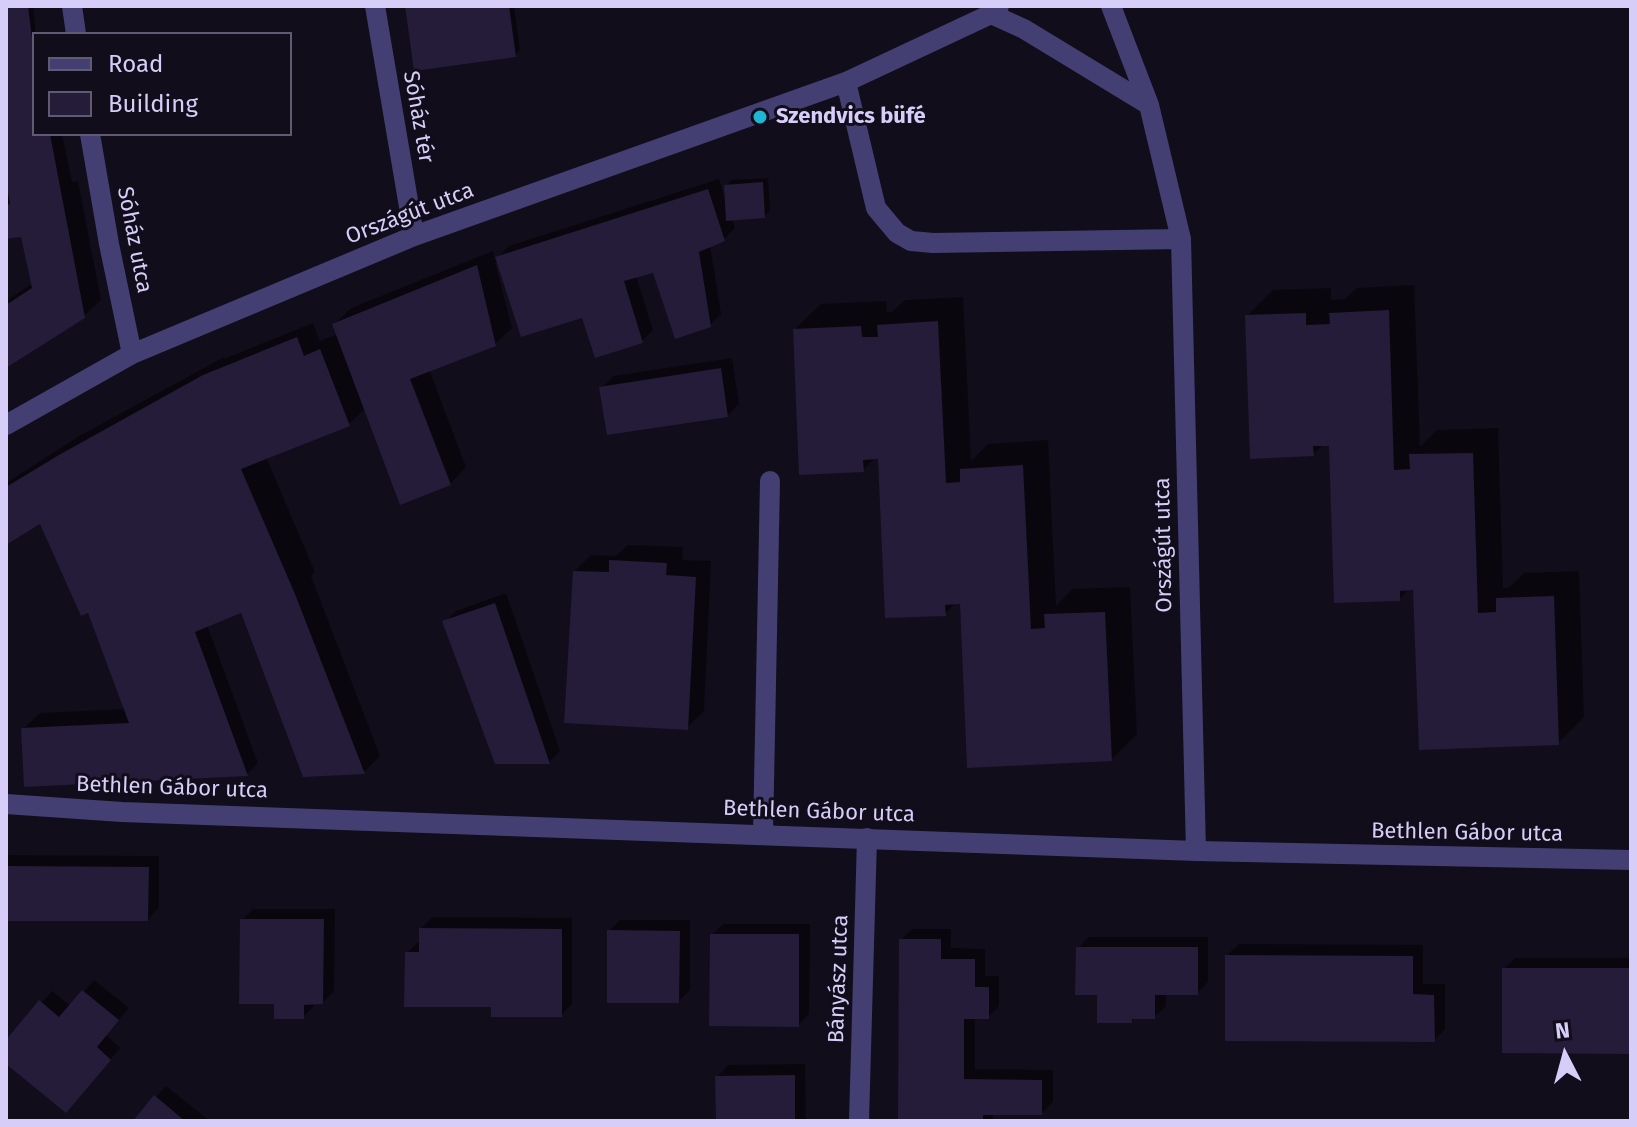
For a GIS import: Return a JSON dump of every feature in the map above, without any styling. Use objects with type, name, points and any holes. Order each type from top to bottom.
[{"type":"street","points":[[72,6],[76,32]]},
{"type":"street","name":"Sóház tér","points":[[375,6],[414,236]]},
{"type":"street","name":"Országút utca","points":[[1111,6],[1149,105],[1181,239],[1196,851]]},
{"type":"street","name":"Országút utca","points":[[6,425],[132,354],[414,236],[846,82],[995,10],[1149,105]]},
{"type":"street","points":[[846,82],[876,208],[897,233],[911,241],[1181,239]]},
{"type":"street","name":"Sóház utca","points":[[90,136],[132,354]]},
{"type":"street","points":[[763,834],[770,481]]},
{"type":"street","name":"Bethlen Gábor utca","points":[[6,804],[122,812],[1196,851],[1631,860]]},
{"type":"street","name":"Bányász utca","points":[[859,1121],[867,838]]},
{"type":"building","points":[[6,6],[28,6],[32,38],[32,136],[50,136],[85,318],[6,368],[6,305],[32,288],[21,237],[6,239],[6,205],[10,204],[6,181]]},
{"type":"building","points":[[405,6],[509,6],[516,57],[414,71]]},
{"type":"building","points":[[763,182],[765,218],[726,221],[724,185]]},
{"type":"building","points":[[708,189],[725,241],[699,252],[711,327],[675,339],[653,273],[624,281],[643,343],[595,358],[582,318],[521,337],[495,257]]},
{"type":"building","points":[[477,265],[496,346],[410,379],[451,485],[400,505],[332,324]]},
{"type":"building","points":[[1389,310],[1394,470],[1410,469],[1409,454],[1473,453],[1478,613],[1496,612],[1496,598],[1554,596],[1559,745],[1419,750],[1413,590],[1400,591],[1400,601],[1334,603],[1329,446],[1313,446],[1314,456],[1250,459],[1245,315],[1306,313],[1306,325],[1330,324],[1329,313]]},
{"type":"building","points":[[938,321],[946,483],[960,482],[960,469],[1023,465],[1031,629],[1045,628],[1044,614],[1105,612],[1112,761],[967,768],[960,604],[945,605],[946,616],[885,618],[878,459],[863,460],[864,472],[799,475],[793,329],[861,326],[862,337],[878,337],[877,325]]},
{"type":"building","points":[[297,337],[304,356],[320,349],[350,426],[241,469],[295,594],[365,774],[303,777],[241,613],[195,632],[248,776],[24,787],[21,728],[129,723],[88,613],[81,616],[40,524],[6,545],[6,487],[203,375]]},
{"type":"building","points":[[721,368],[728,417],[607,435],[599,387]]},
{"type":"building","points":[[609,560],[667,563],[666,575],[696,577],[688,730],[564,723],[573,571],[609,572]]},
{"type":"building","points":[[495,603],[550,764],[495,764],[442,621]]},
{"type":"building","points":[[6,866],[149,867],[148,921],[6,921]]},
{"type":"building","points":[[240,919],[324,919],[323,1004],[304,1005],[304,1019],[274,1019],[274,1004],[239,1004]]},
{"type":"building","points":[[419,928],[562,929],[562,1017],[491,1017],[491,1007],[404,1007],[405,952],[419,952]]},
{"type":"building","points":[[607,930],[680,931],[679,1003],[607,1003]]},
{"type":"building","points":[[710,934],[799,934],[799,1027],[709,1026]]},
{"type":"building","points":[[899,939],[941,939],[941,959],[975,959],[975,987],[989,987],[989,1019],[964,1019],[964,1079],[1042,1080],[1042,1115],[983,1115],[983,1121],[898,1121]]},
{"type":"building","points":[[1076,947],[1198,947],[1198,995],[1155,995],[1155,1019],[1132,1019],[1132,1023],[1097,1023],[1097,995],[1075,995]]},
{"type":"building","points":[[1225,955],[1413,956],[1413,994],[1434,995],[1435,1042],[1225,1041]]},
{"type":"building","points":[[1502,968],[1631,968],[1631,1054],[1502,1053]]},
{"type":"building","points":[[82,990],[119,1020],[97,1047],[111,1060],[66,1113],[6,1064],[6,1040],[39,1000],[59,1017]]},
{"type":"building","points":[[795,1075],[795,1121],[716,1121],[715,1076]]},
{"type":"building","points":[[154,1095],[185,1121],[133,1121]]},
{"type":"place","name":"Szendvics büfé","points":[[760,117]]}]
